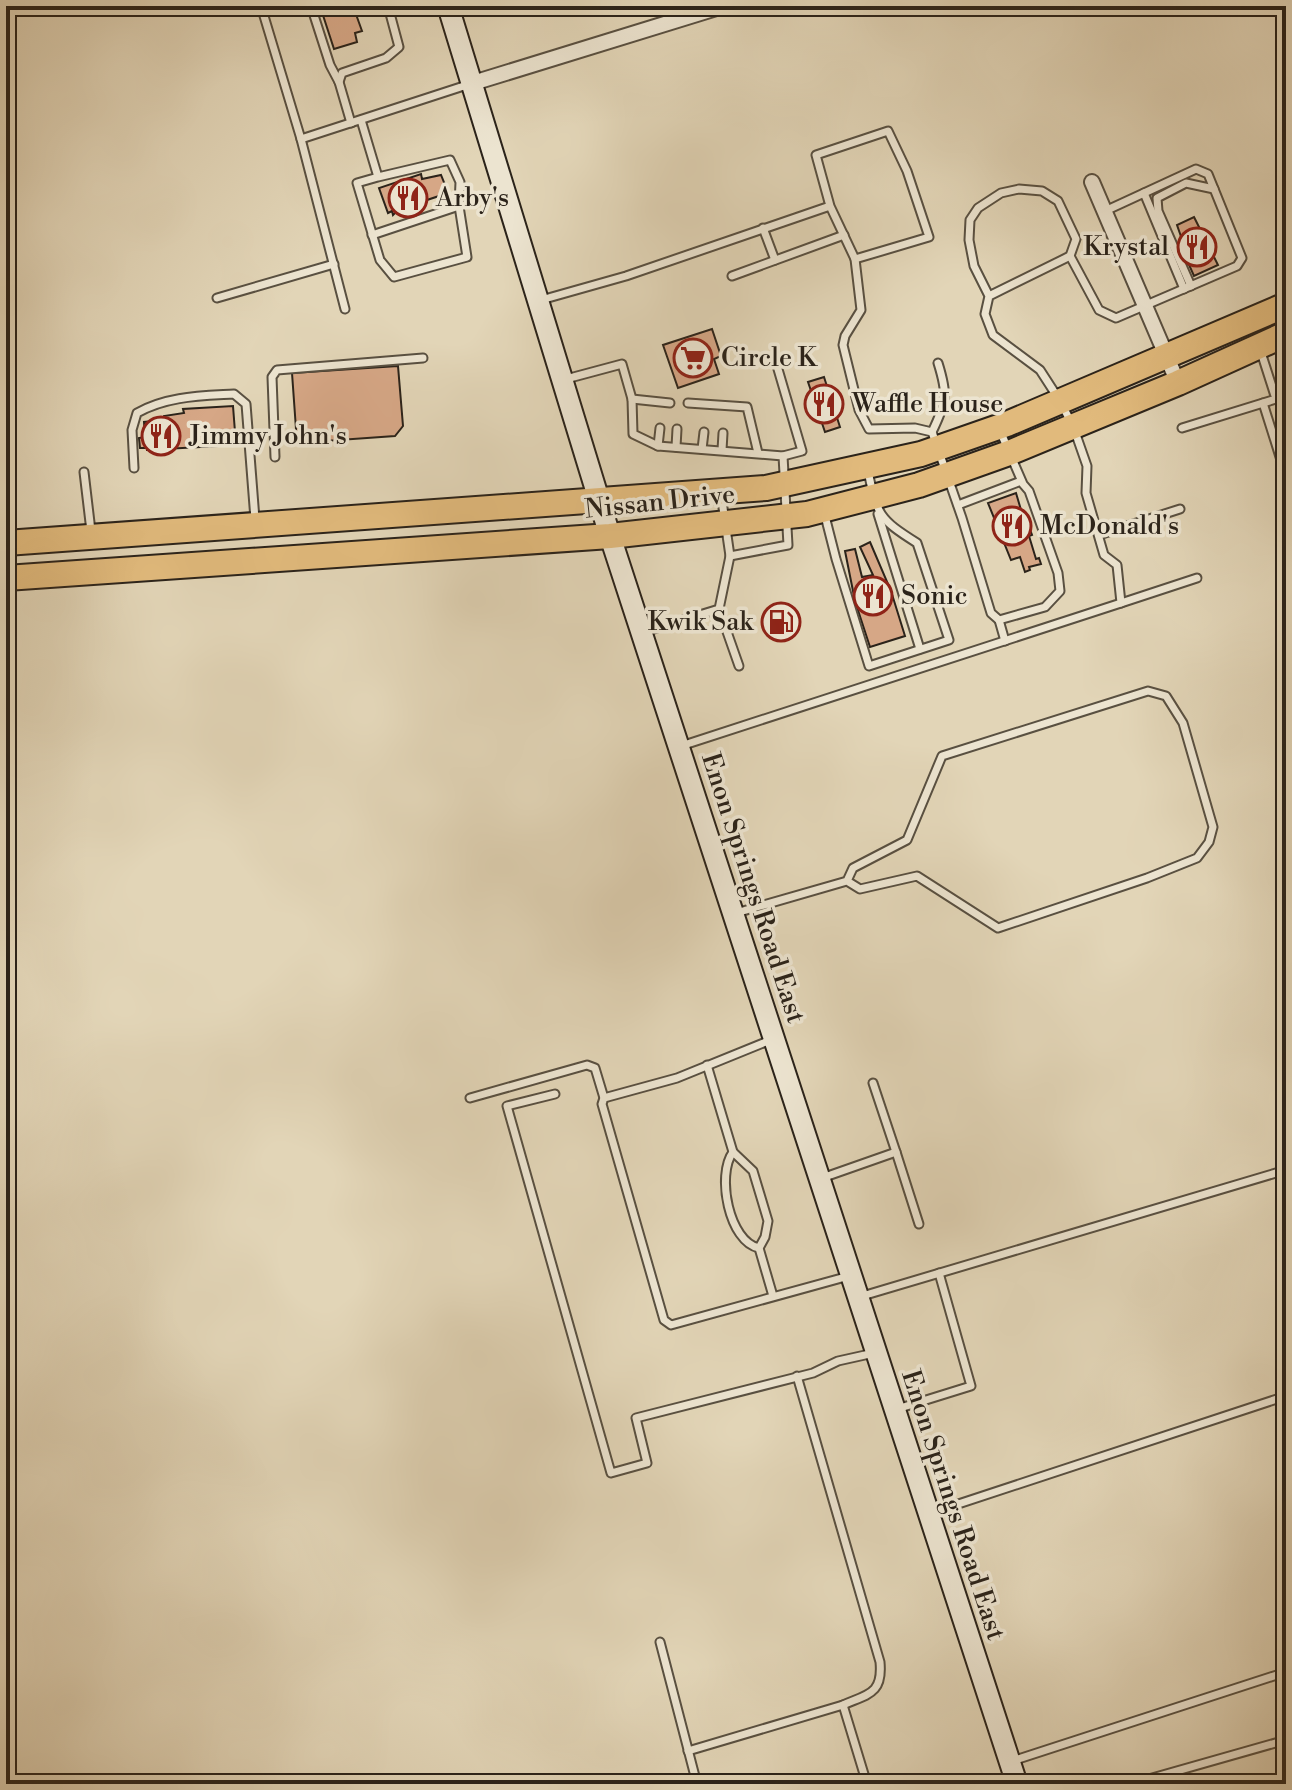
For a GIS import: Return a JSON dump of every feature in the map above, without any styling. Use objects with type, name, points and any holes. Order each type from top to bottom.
[{"type":"main road","name":"Nissan Drive","points":[[6,543],[783,484],[866,466],[935,440],[999,427],[1286,305]]},
{"type":"main road","name":"Nissan Drive","points":[[6,578],[610,536],[875,505],[1178,383],[1286,334]]},
{"type":"street","name":"Enon Springs Road East","points":[[448,6],[610,536],[1017,1784]]},
{"type":"street","points":[[473,83],[723,6]]},
{"type":"street","points":[[1092,182],[1178,383]]},
{"type":"lane","points":[[261,6],[301,139],[345,309]]},
{"type":"lane","points":[[311,6],[351,123]]},
{"type":"lane","points":[[339,82],[342,73],[386,58],[399,47],[388,6]]},
{"type":"lane","points":[[301,139],[473,83]]},
{"type":"lane","points":[[361,120],[378,177]]},
{"type":"lane","points":[[855,259],[929,237],[907,171],[888,131],[816,155],[830,206],[855,259],[861,310],[843,345],[859,410],[869,429],[915,428],[935,440]]},
{"type":"lane","points":[[450,160],[460,182],[459,206],[467,257],[394,277],[380,260],[357,183],[450,160]]},
{"type":"lane","points":[[1070,256],[1099,310],[1116,318],[1237,266],[1242,258],[1208,174],[1196,169],[1105,211]]},
{"type":"lane","points":[[1187,287],[1158,211],[1157,198],[1186,183],[1214,189]]},
{"type":"lane","points":[[989,296],[1070,256],[1076,239],[1058,201],[1042,191],[1019,189],[1001,193],[978,208],[970,220],[969,240],[974,266],[989,296],[985,314],[993,335],[1040,370],[1073,426],[1087,466],[1086,493],[1104,555],[1117,565],[1121,603]]},
{"type":"lane","points":[[1144,193],[1187,287]]},
{"type":"lane","points":[[372,235],[459,206]]},
{"type":"lane","points":[[539,300],[626,276],[830,206]]},
{"type":"lane","points":[[763,228],[775,260]]},
{"type":"lane","points":[[732,276],[844,235]]},
{"type":"lane","points":[[217,298],[334,264]]},
{"type":"lane","points":[[1182,428],[1276,399],[1259,347]]},
{"type":"lane","points":[[275,457],[272,377],[277,370],[423,358]]},
{"type":"lane","points":[[563,380],[622,364],[632,399],[633,434],[658,446],[783,456],[802,451],[775,359]]},
{"type":"lane","points":[[938,363],[946,391],[935,440],[991,613],[999,620],[1005,641]]},
{"type":"lane","points":[[134,468],[132,430],[137,413],[185,397],[234,394],[246,404],[255,525]]},
{"type":"lane","points":[[632,399],[664,405]]},
{"type":"lane","points":[[688,403],[747,407],[758,453]]},
{"type":"lane","points":[[1263,403],[1286,476]]},
{"type":"lane","points":[[706,414],[707,404]]},
{"type":"lane","points":[[724,416],[725,405]]},
{"type":"lane","points":[[999,427],[1021,481],[1029,491],[1058,573],[1060,591],[1045,607],[999,620]]},
{"type":"lane","points":[[658,446],[660,428]]},
{"type":"lane","points":[[676,447],[677,429]]},
{"type":"lane","points":[[702,449],[704,432]]},
{"type":"lane","points":[[722,450],[723,433]]},
{"type":"lane","points":[[730,556],[788,545],[783,456]]},
{"type":"lane","points":[[866,466],[875,505],[920,649]]},
{"type":"lane","points":[[84,472],[91,537]]},
{"type":"lane","points":[[958,505],[1021,481]]},
{"type":"lane","points":[[721,491],[730,556],[719,609],[739,666]]},
{"type":"lane","points":[[875,505],[893,528],[917,543],[955,657]]},
{"type":"lane","points":[[1099,535],[1180,509]]},
{"type":"lane","points":[[824,510],[873,684]]},
{"type":"lane","points":[[679,747],[1197,578]]},
{"type":"lane","points":[[642,632],[719,609]]},
{"type":"lane","points":[[869,666],[949,640]]},
{"type":"lane","points":[[734,914],[847,881],[860,889],[917,876],[998,928],[1197,858],[1209,842],[1213,827],[1183,723],[1166,696],[1148,691],[942,756],[907,840],[853,868],[847,881]]},
{"type":"lane","points":[[604,1098],[677,1078],[774,1038]]},
{"type":"lane","points":[[470,1098],[587,1065],[595,1068],[604,1098],[602,1104],[664,1320],[671,1325],[851,1275]]},
{"type":"lane","points":[[707,1065],[733,1152],[753,1171],[768,1221],[759,1248],[773,1296]]},
{"type":"lane","points":[[873,1083],[919,1224]]},
{"type":"lane","points":[[555,1094],[507,1106],[611,1473],[647,1463],[636,1418],[813,1373],[838,1361],[876,1353]]},
{"type":"lane","points":[[733,1152],[725,1166],[725,1192],[740,1234],[748,1245],[759,1248]]},
{"type":"lane","points":[[820,1179],[896,1152]]},
{"type":"lane","points":[[858,1297],[1286,1170]]},
{"type":"lane","points":[[895,1410],[971,1386],[939,1273]]},
{"type":"lane","points":[[688,1751],[872,1694],[881,1677],[880,1662],[797,1376]]},
{"type":"lane","points":[[929,1513],[1286,1396]]},
{"type":"lane","points":[[660,1642],[697,1784]]},
{"type":"lane","points":[[1010,1761],[1286,1672]]},
{"type":"lane","points":[[843,1705],[867,1784]]},
{"type":"lane","points":[[1131,1784],[1286,1740]]},
{"type":"building","points":[[320,6],[353,6],[362,31],[355,33],[357,42],[334,49]]},
{"type":"building","name":"Arby's","points":[[421,174],[422,179],[441,175],[447,190],[445,194],[421,202],[422,205],[415,208],[413,204],[393,215],[392,211],[388,213],[379,188]]},
{"type":"building","name":"Krystal","points":[[1194,217],[1218,265],[1194,276],[1182,249],[1185,248],[1177,225]]},
{"type":"building","name":"Circle K","points":[[712,329],[721,356],[714,359],[719,374],[678,388],[663,345]]},
{"type":"building","points":[[398,366],[403,426],[395,436],[297,443],[292,373]]},
{"type":"building","name":"Waffle House","points":[[824,377],[840,427],[825,432],[808,382]]},
{"type":"building","points":[[233,406],[236,445],[140,448],[139,438],[145,437],[144,422],[164,420],[164,416],[184,413],[183,409]]},
{"type":"building","name":"McDonald's","points":[[1016,493],[1032,535],[1029,536],[1036,559],[1039,558],[1041,564],[1029,567],[1030,570],[1025,572],[1020,557],[1011,560],[988,503]]},
{"type":"building","name":"Sonic","points":[[870,542],[891,591],[905,636],[870,647],[855,601],[845,551],[855,549],[862,577],[873,575],[860,547]]},
{"type":"place","name":"Arby's","points":[[408,198]]},
{"type":"place","name":"Krystal","points":[[1197,247]]},
{"type":"place","name":"Circle K","points":[[693,358]]},
{"type":"place","name":"Waffle House","points":[[824,404]]},
{"type":"place","name":"Jimmy John's","points":[[161,436]]},
{"type":"place","name":"McDonald's","points":[[1012,526]]},
{"type":"place","name":"Sonic","points":[[873,596]]},
{"type":"place","name":"Kwik Sak","points":[[781,622]]}]
